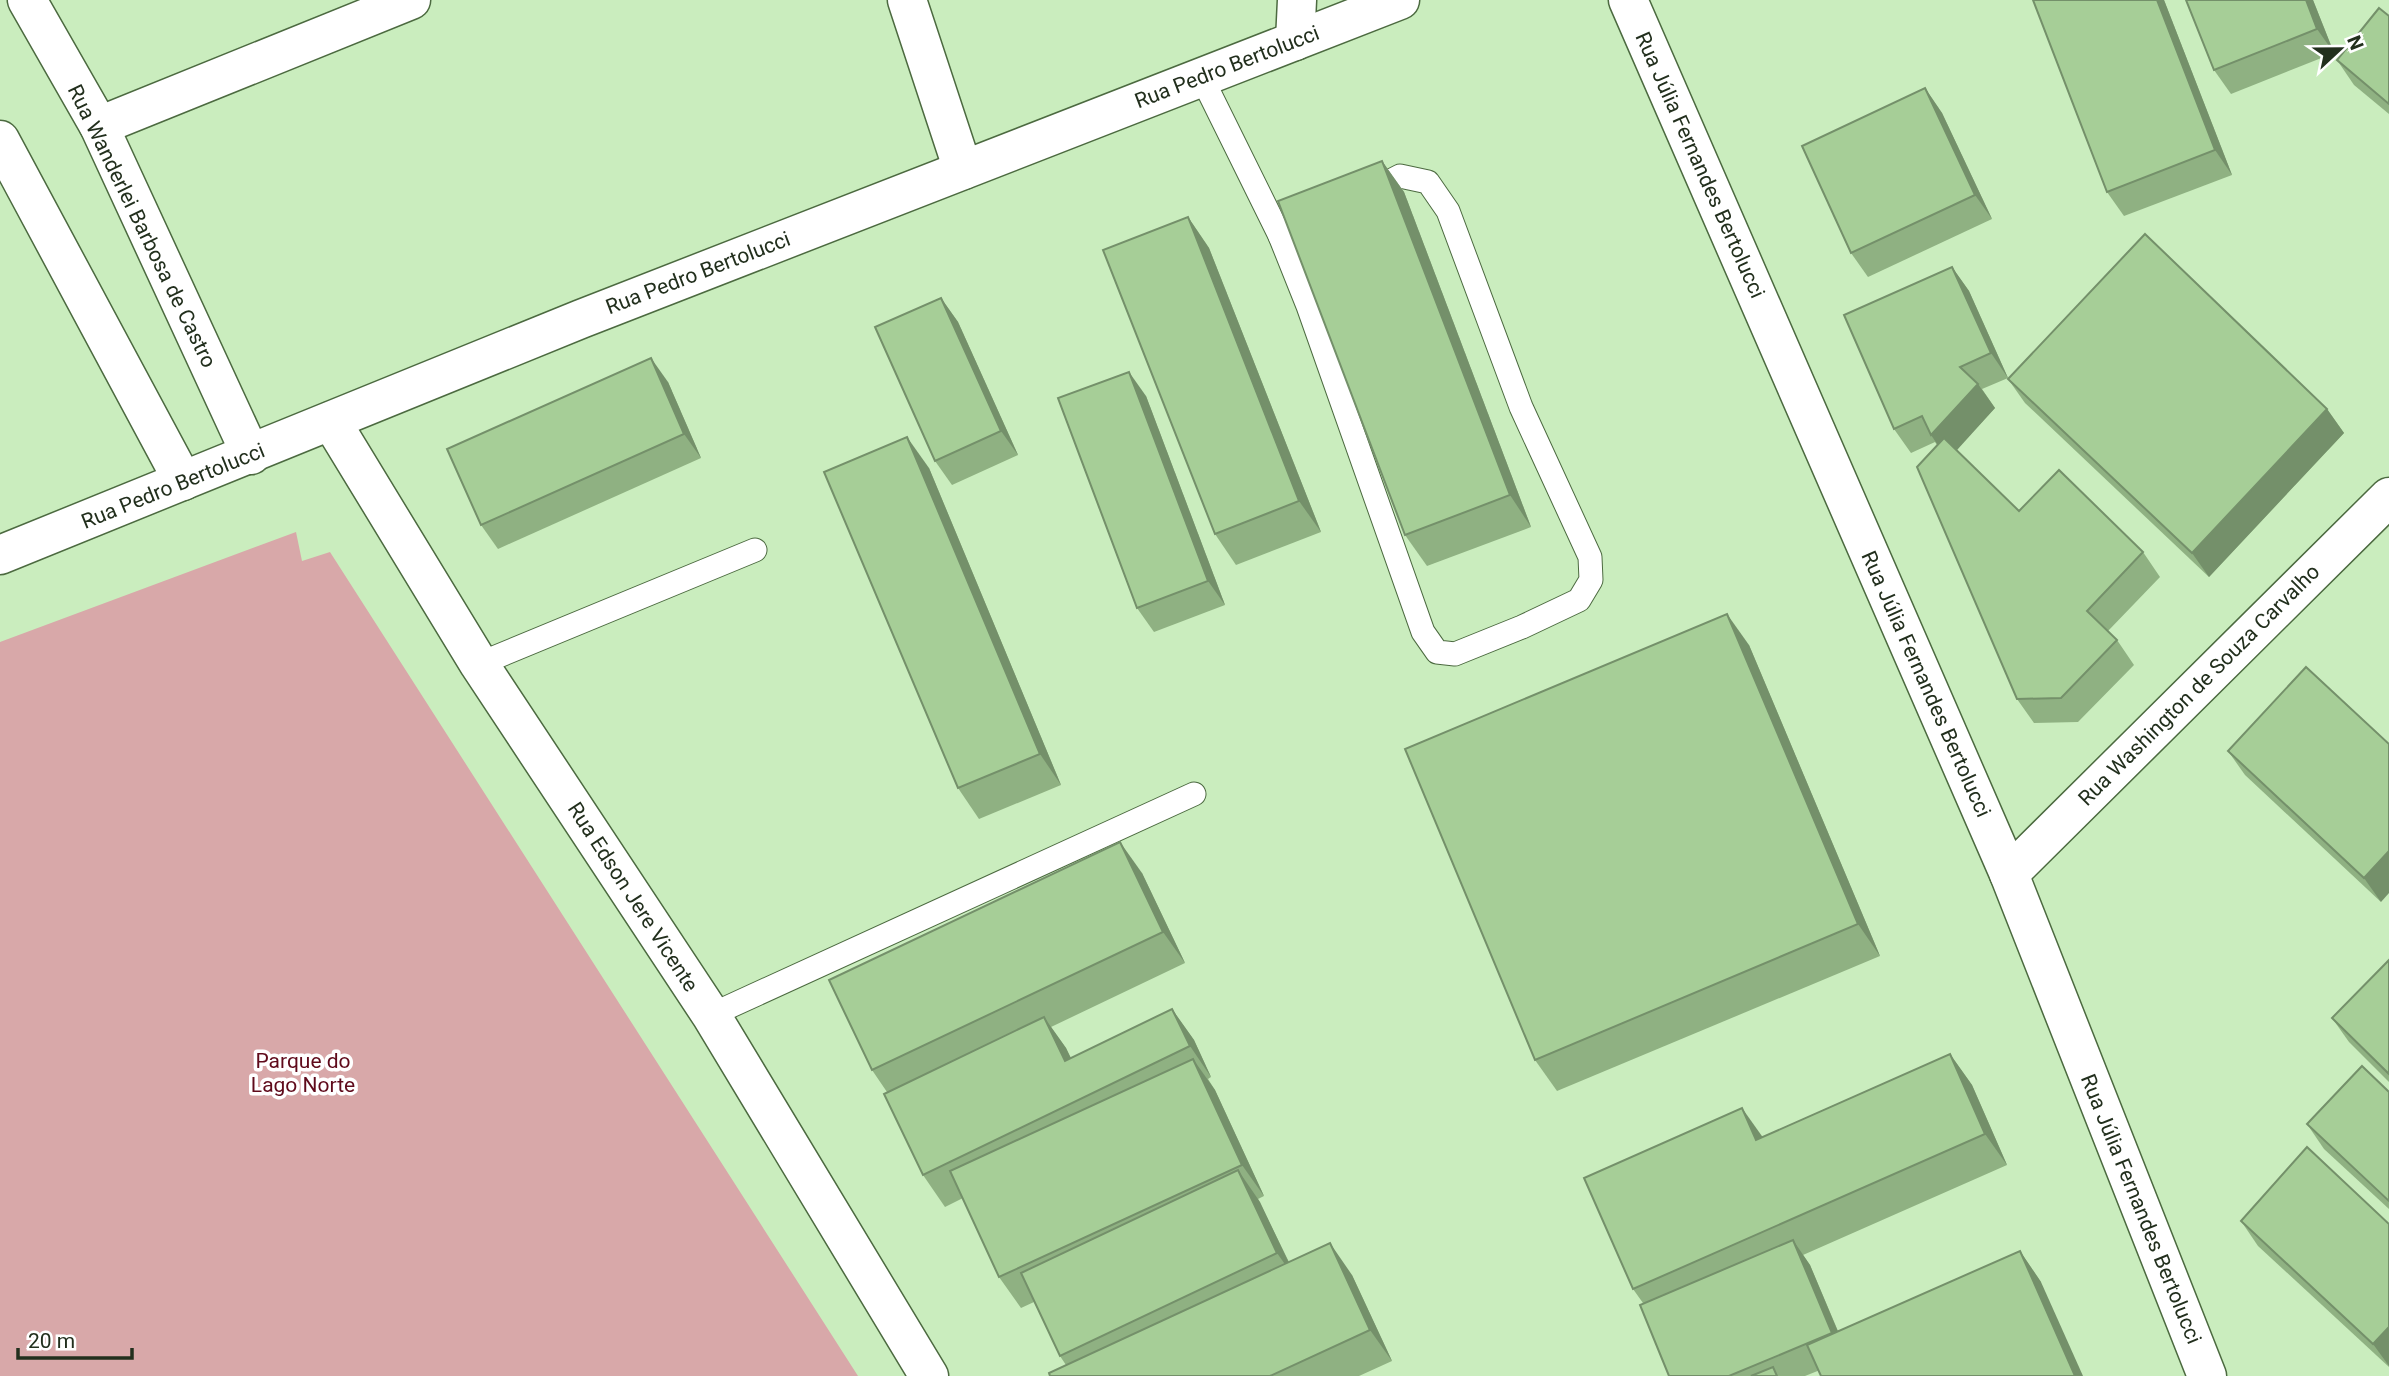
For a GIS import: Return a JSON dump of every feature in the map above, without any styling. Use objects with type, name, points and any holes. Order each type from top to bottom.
[{"type":"street","name":"Rua Wanderlei Barbosa de Castro","points":[[27,0],[99,126],[251,455]]},
{"type":"street","points":[[99,126],[411,0]]},
{"type":"street","points":[[907,0],[963,170]]},
{"type":"street","points":[[1295,41],[1297,0]]},
{"type":"street","name":"Rua Pedro Bertolucci","points":[[0,555],[581,319],[1401,0]]},
{"type":"street","name":"Rua Júlia Fernandes Bertolucci","points":[[1628,0],[2009,874],[2207,1376]]},
{"type":"street","points":[[0,140],[183,481]]},
{"type":"street","name":"Rua Edson Jere Vicente","points":[[331,421],[479,664],[711,1015],[929,1376]]},
{"type":"street","name":"Rua Washington de Souza Carvalho","points":[[2009,874],[2389,496]]},
{"type":"lane","points":[[1201,76],[1280,236],[1308,306],[1423,632],[1437,652],[1455,654],[1579,600],[1591,580],[1590,557],[1521,407],[1448,211],[1428,182],[1400,176],[1280,236]]},
{"type":"lane","points":[[479,664],[755,550]]},
{"type":"lane","points":[[711,1015],[1194,794]]},
{"type":"green space","name":"Parque do Lago Norte","points":[[296,532],[302,561],[330,552],[858,1376],[0,1376],[0,642]]},
{"type":"building","points":[[2033,0],[2157,0],[2215,150],[2107,192]]},
{"type":"building","points":[[2186,0],[2306,0],[2317,29],[2214,70]]},
{"type":"building","points":[[2379,8],[2389,16],[2389,104],[2337,60]]},
{"type":"building","points":[[1925,88],[1975,195],[1851,253],[1802,146]]},
{"type":"building","points":[[1382,161],[1510,495],[1405,535],[1278,201]]},
{"type":"building","points":[[1188,217],[1299,501],[1215,534],[1103,250]]},
{"type":"building","points":[[2145,234],[2327,409],[2192,553],[2008,379]]},
{"type":"building","points":[[1952,267],[1991,353],[1960,367],[1978,384],[1931,435],[1922,416],[1894,429],[1844,315]]},
{"type":"building","points":[[941,298],[1001,431],[935,461],[875,327]]},
{"type":"building","points":[[651,358],[684,434],[481,525],[447,449]]},
{"type":"building","points":[[1129,372],[1208,581],[1137,608],[1058,398]]},
{"type":"building","points":[[907,437],[1040,754],[958,788],[824,472]]},
{"type":"building","points":[[1944,438],[2019,511],[2059,470],[2143,552],[2087,611],[2117,640],[2061,698],[2017,699],[1917,467]]},
{"type":"building","points":[[1727,614],[1858,924],[1535,1060],[1405,749]]},
{"type":"building","points":[[2306,667],[2389,744],[2389,851],[2364,878],[2228,751]]},
{"type":"building","points":[[1120,842],[1163,932],[872,1070],[829,980]]},
{"type":"building","points":[[2389,960],[2389,1074],[2332,1018]]},
{"type":"building","points":[[1172,1009],[1190,1046],[923,1175],[884,1094],[1044,1017],[1065,1061]]},
{"type":"building","points":[[1950,1054],[1985,1134],[1633,1289],[1584,1178],[1742,1108],[1756,1140]]},
{"type":"building","points":[[1193,1059],[1242,1165],[999,1277],[950,1171]]},
{"type":"building","points":[[2362,1066],[2389,1092],[2389,1201],[2307,1124]]},
{"type":"building","points":[[2307,1147],[2389,1224],[2389,1327],[2373,1344],[2241,1221]]},
{"type":"building","points":[[1238,1170],[1277,1253],[1060,1356],[1021,1273]]},
{"type":"building","points":[[1793,1240],[1832,1333],[1729,1376],[1669,1376],[1640,1305]]},
{"type":"building","points":[[1330,1243],[1370,1330],[1270,1376],[1050,1376],[1049,1373]]},
{"type":"building","points":[[2020,1251],[2075,1376],[1821,1376],[1807,1345]]},
{"type":"building","points":[[1773,1367],[1777,1376],[1751,1376]]}]
